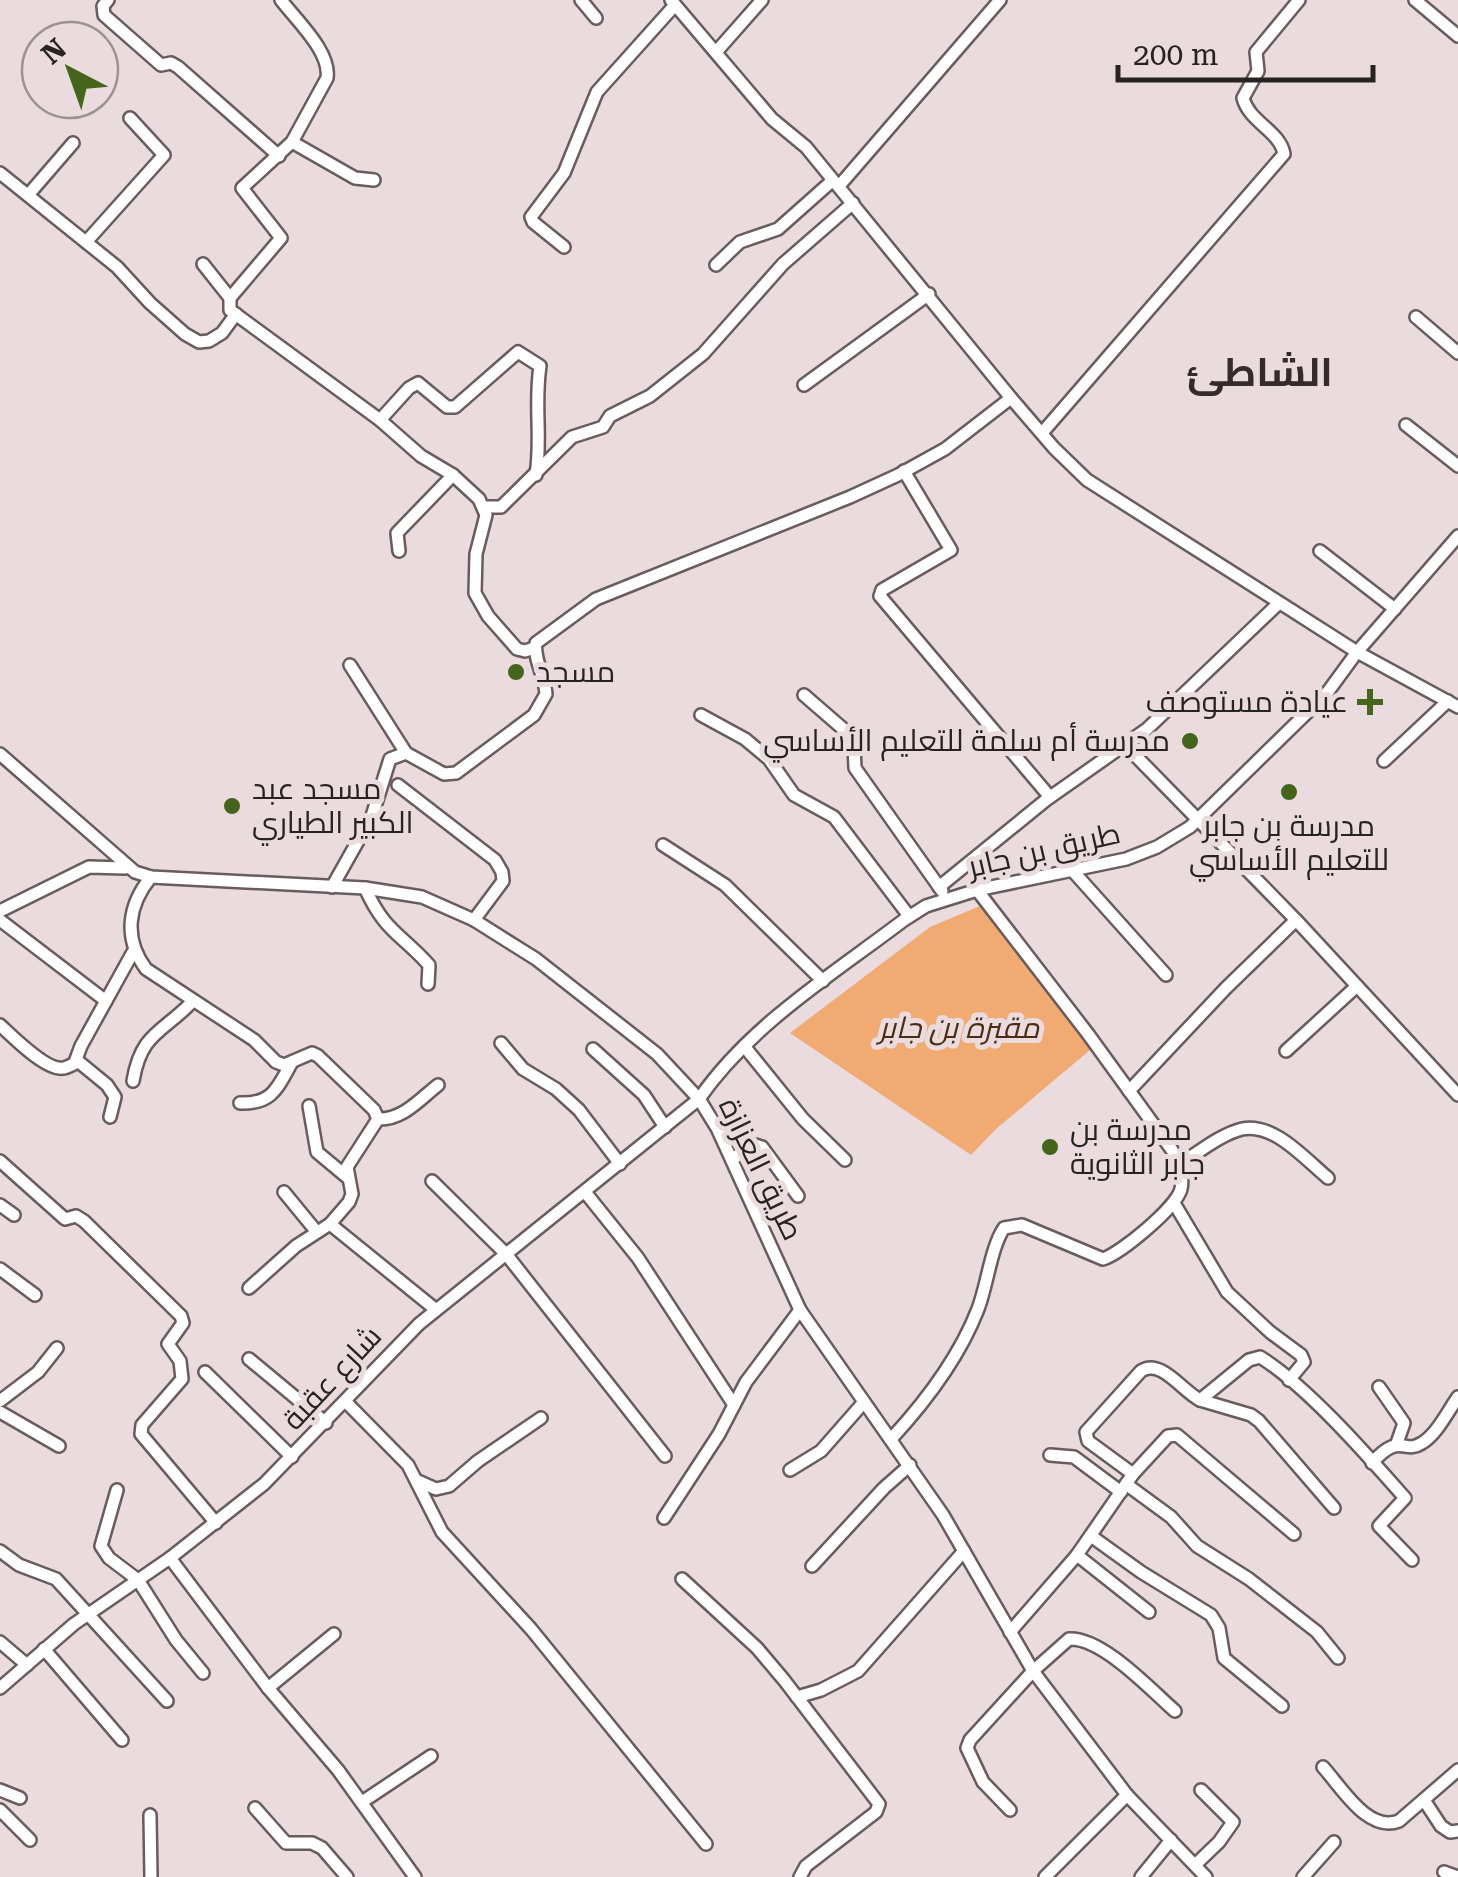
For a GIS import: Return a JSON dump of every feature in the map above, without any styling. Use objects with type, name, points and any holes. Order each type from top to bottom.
[{"type":"street","points":[[108,0],[102,10],[104,15],[141,50],[161,65],[171,62],[178,67],[280,156]]},
{"type":"street","points":[[230,298],[282,238],[242,188],[292,142],[327,78],[322,55],[281,0]]},
{"type":"street","points":[[582,0],[596,18]]},
{"type":"street","points":[[717,51],[762,0]]},
{"type":"street","points":[[716,265],[740,242],[778,229],[836,183],[1000,0]]},
{"type":"street","points":[[1042,434],[1284,154],[1282,144],[1248,112],[1243,98],[1258,70],[1256,52],[1299,0]]},
{"type":"street","points":[[1416,0],[1458,36]]},
{"type":"street","points":[[564,247],[531,217],[564,173],[597,92],[673,2],[772,119],[806,148],[1011,398],[1087,480],[1278,604],[1453,704],[1384,761]]},
{"type":"street","points":[[86,242],[164,155],[130,118]]},
{"type":"street","points":[[292,142],[355,178],[374,180]]},
{"type":"street","points":[[29,194],[74,143]]},
{"type":"street","points":[[0,173],[86,242],[185,334],[199,342],[209,341],[236,314]]},
{"type":"street","points":[[485,506],[501,507],[572,437],[603,427],[610,416],[650,396],[704,354],[783,264],[853,203]]},
{"type":"street","points":[[203,264],[230,298],[230,310],[380,420],[422,456],[453,475],[485,506],[476,554],[475,593],[488,616],[517,649],[534,648]]},
{"type":"street","points":[[804,385],[928,294]]},
{"type":"street","points":[[1416,317],[1458,353]]},
{"type":"street","points":[[380,420],[418,383],[447,407],[455,407],[518,352],[540,366],[535,411],[540,443],[536,475]]},
{"type":"street","points":[[350,665],[406,753],[444,774],[456,773],[504,734],[526,722],[546,694],[536,643],[596,599],[850,497],[904,471],[946,449],[1011,398]]},
{"type":"street","points":[[1406,425],[1458,466]]},
{"type":"street","points":[[904,471],[950,550],[882,590],[880,596],[1050,797]]},
{"type":"street","points":[[400,552],[397,534],[453,475]]},
{"type":"street","name":"طريق بن جابر","points":[[699,1100],[718,1072],[744,1046],[823,981],[943,893],[977,890],[1140,854],[1199,821],[1327,693],[1357,652],[1458,536]]},
{"type":"street","points":[[1320,551],[1395,609]]},
{"type":"street","points":[[804,695],[849,734],[856,768],[943,893],[1050,797],[1168,710],[1278,604]]},
{"type":"street","points":[[701,715],[745,739],[769,758],[794,795],[834,816],[909,916]]},
{"type":"street","points":[[1125,745],[1296,920],[1458,1095]]},
{"type":"street","points":[[332,887],[372,816],[387,766],[397,754],[406,753]]},
{"type":"street","name":"طريق العزازة","points":[[0,754],[128,869],[152,877],[366,888],[422,897],[474,920],[536,959],[657,1054],[699,1100],[732,1159],[800,1310],[910,1465],[1033,1671],[1127,1796],[1206,1877]]},
{"type":"street","points":[[398,784],[494,860],[502,872],[503,881],[474,920]]},
{"type":"street","points":[[663,845],[724,885],[823,981]]},
{"type":"street","points":[[0,911],[89,867],[128,869]]},
{"type":"street","points":[[1072,870],[1166,975]]},
{"type":"street","points":[[0,1026],[32,1054],[56,1068],[75,1062],[133,952],[131,921],[136,895],[152,877]]},
{"type":"street","points":[[366,888],[388,930],[428,965],[428,984]]},
{"type":"street","points":[[892,1438],[932,1392],[976,1315],[1004,1228],[1022,1226],[1102,1259],[1114,1255],[1174,1203],[1180,1193],[1180,1164],[977,890]]},
{"type":"street","points":[[0,920],[106,1001]]},
{"type":"street","points":[[1129,1091],[1296,920]]},
{"type":"street","points":[[133,952],[146,969],[254,1040],[276,1062],[284,1065],[302,1055],[318,1056],[374,1110],[378,1119]]},
{"type":"street","points":[[1286,1051],[1357,986]]},
{"type":"street","points":[[133,1081],[137,1057],[147,1041],[192,1002]]},
{"type":"street","points":[[501,1043],[523,1069],[579,1110],[620,1164]]},
{"type":"street","points":[[744,1046],[803,1119],[845,1160]]},
{"type":"street","points":[[592,1049],[644,1094],[665,1128]]},
{"type":"street","points":[[75,1062],[107,1085],[115,1097],[110,1117]]},
{"type":"street","points":[[240,1103],[258,1104],[268,1098],[292,1062]]},
{"type":"street","points":[[378,1119],[391,1119],[405,1112],[438,1085]]},
{"type":"street","name":"شارع عقبة","points":[[0,1688],[44,1649],[216,1523],[292,1457],[436,1309],[699,1100]]},
{"type":"street","points":[[309,1106],[317,1152],[346,1177]]},
{"type":"street","points":[[249,1288],[316,1231],[330,1224],[352,1194],[347,1168],[378,1119]]},
{"type":"street","points":[[1180,1164],[1239,1130],[1250,1128],[1287,1144],[1328,1178]]},
{"type":"street","points":[[732,1159],[755,1145],[762,1147],[798,1196]]},
{"type":"street","points":[[0,1162],[64,1219],[76,1216],[84,1221],[181,1316],[183,1323],[168,1344],[180,1361],[182,1379],[142,1424],[141,1434],[216,1523]]},
{"type":"street","points":[[432,1181],[506,1254],[665,1456]]},
{"type":"street","points":[[284,1192],[316,1231]]},
{"type":"street","points":[[585,1192],[638,1258],[734,1405]]},
{"type":"street","points":[[1174,1203],[1227,1292],[1301,1355],[1304,1362],[1289,1380]]},
{"type":"street","points":[[0,1205],[14,1215]]},
{"type":"street","points":[[330,1224],[436,1309]]},
{"type":"street","points":[[0,1269],[35,1294]]},
{"type":"street","points":[[664,1518],[777,1338],[800,1310]]},
{"type":"street","points":[[0,1401],[38,1372],[57,1348]]},
{"type":"street","points":[[1200,1400],[1256,1357],[1264,1359],[1405,1498],[1380,1524],[1380,1529],[1412,1560]]},
{"type":"street","points":[[249,1359],[326,1423]]},
{"type":"street","points":[[1334,1508],[1259,1420],[1200,1400],[1156,1366],[1146,1367],[1088,1427],[1088,1441],[1127,1483],[1171,1517],[1197,1546],[1249,1579],[1317,1632],[1338,1658]]},
{"type":"street","points":[[205,1372],[292,1457]]},
{"type":"street","points":[[1379,1387],[1404,1423],[1397,1444]]},
{"type":"street","points":[[1372,1463],[1383,1450],[1397,1444],[1412,1446],[1426,1441],[1458,1397]]},
{"type":"street","points":[[346,1402],[408,1465],[442,1532],[532,1629],[706,1844]]},
{"type":"street","points":[[790,1470],[821,1451],[864,1402]]},
{"type":"street","points":[[0,1412],[59,1446]]},
{"type":"street","points":[[418,1481],[436,1489],[449,1486],[541,1418]]},
{"type":"street","points":[[1010,1632],[1077,1556],[1127,1483],[1164,1439],[1177,1436],[1294,1534]]},
{"type":"street","points":[[1050,1456],[1074,1457],[1127,1483]]},
{"type":"street","points":[[812,1566],[910,1465]]},
{"type":"street","points":[[117,1490],[101,1546],[109,1558],[138,1580],[176,1640],[203,1673]]},
{"type":"street","points":[[1091,1536],[1211,1616],[1218,1628],[1224,1658],[1282,1706]]},
{"type":"street","points":[[0,1551],[19,1565],[56,1579],[167,1701]]},
{"type":"street","points":[[797,1697],[858,1671],[964,1551]]},
{"type":"street","points":[[1077,1556],[1149,1612]]},
{"type":"street","points":[[170,1558],[268,1688],[362,1802],[415,1877]]},
{"type":"street","points":[[682,1578],[756,1648],[879,1804],[876,1812],[806,1866],[800,1877]]},
{"type":"street","points":[[268,1688],[334,1634]]},
{"type":"street","points":[[1010,1810],[983,1782],[967,1748],[970,1740],[1061,1644],[1078,1638],[1120,1664],[1175,1711]]},
{"type":"street","points":[[0,1642],[26,1664]]},
{"type":"street","points":[[44,1649],[122,1740]]},
{"type":"street","points":[[362,1802],[432,1756]]},
{"type":"street","points":[[1323,1767],[1380,1824],[1399,1821],[1458,1770]]},
{"type":"street","points":[[0,1790],[20,1798]]},
{"type":"street","points":[[1196,1866],[1233,1822],[1201,1790]]},
{"type":"street","points":[[1045,1877],[1127,1796]]},
{"type":"street","points":[[1424,1800],[1441,1826],[1450,1832],[1458,1830]]},
{"type":"street","points":[[255,1808],[286,1843],[312,1843],[322,1848],[347,1877]]},
{"type":"street","points":[[0,1810],[30,1840]]},
{"type":"street","points":[[150,1816],[151,1877]]},
{"type":"street","points":[[1141,1877],[1171,1840]]},
{"type":"street","points":[[1303,1877],[1334,1842]]},
{"type":"street","points":[[1444,1872],[1458,1876]]},
{"type":"green space","name":"مقبرة بن جابر","points":[[987,903],[1096,1045],[996,1129],[971,1155],[790,1033],[930,927]]},
{"type":"place","name":"مسجد","points":[[516,672]]},
{"type":"place","name":"عيادة مستوصف","points":[[1370,702]]},
{"type":"place","name":"مدرسة أم سلمة للتعليم الأساسي","points":[[1190,741]]},
{"type":"place","name":"مدرسة بن جابر للتعليم الأساسي","points":[[1289,792]]},
{"type":"place","name":"مسجد عبد الكبير الطياري","points":[[232,806]]},
{"type":"place","name":"مدرسة بن جابر الثانوية","points":[[1050,1147]]},
{"type":"district","name":"الشاطئ","points":[[1260,372]]}]
